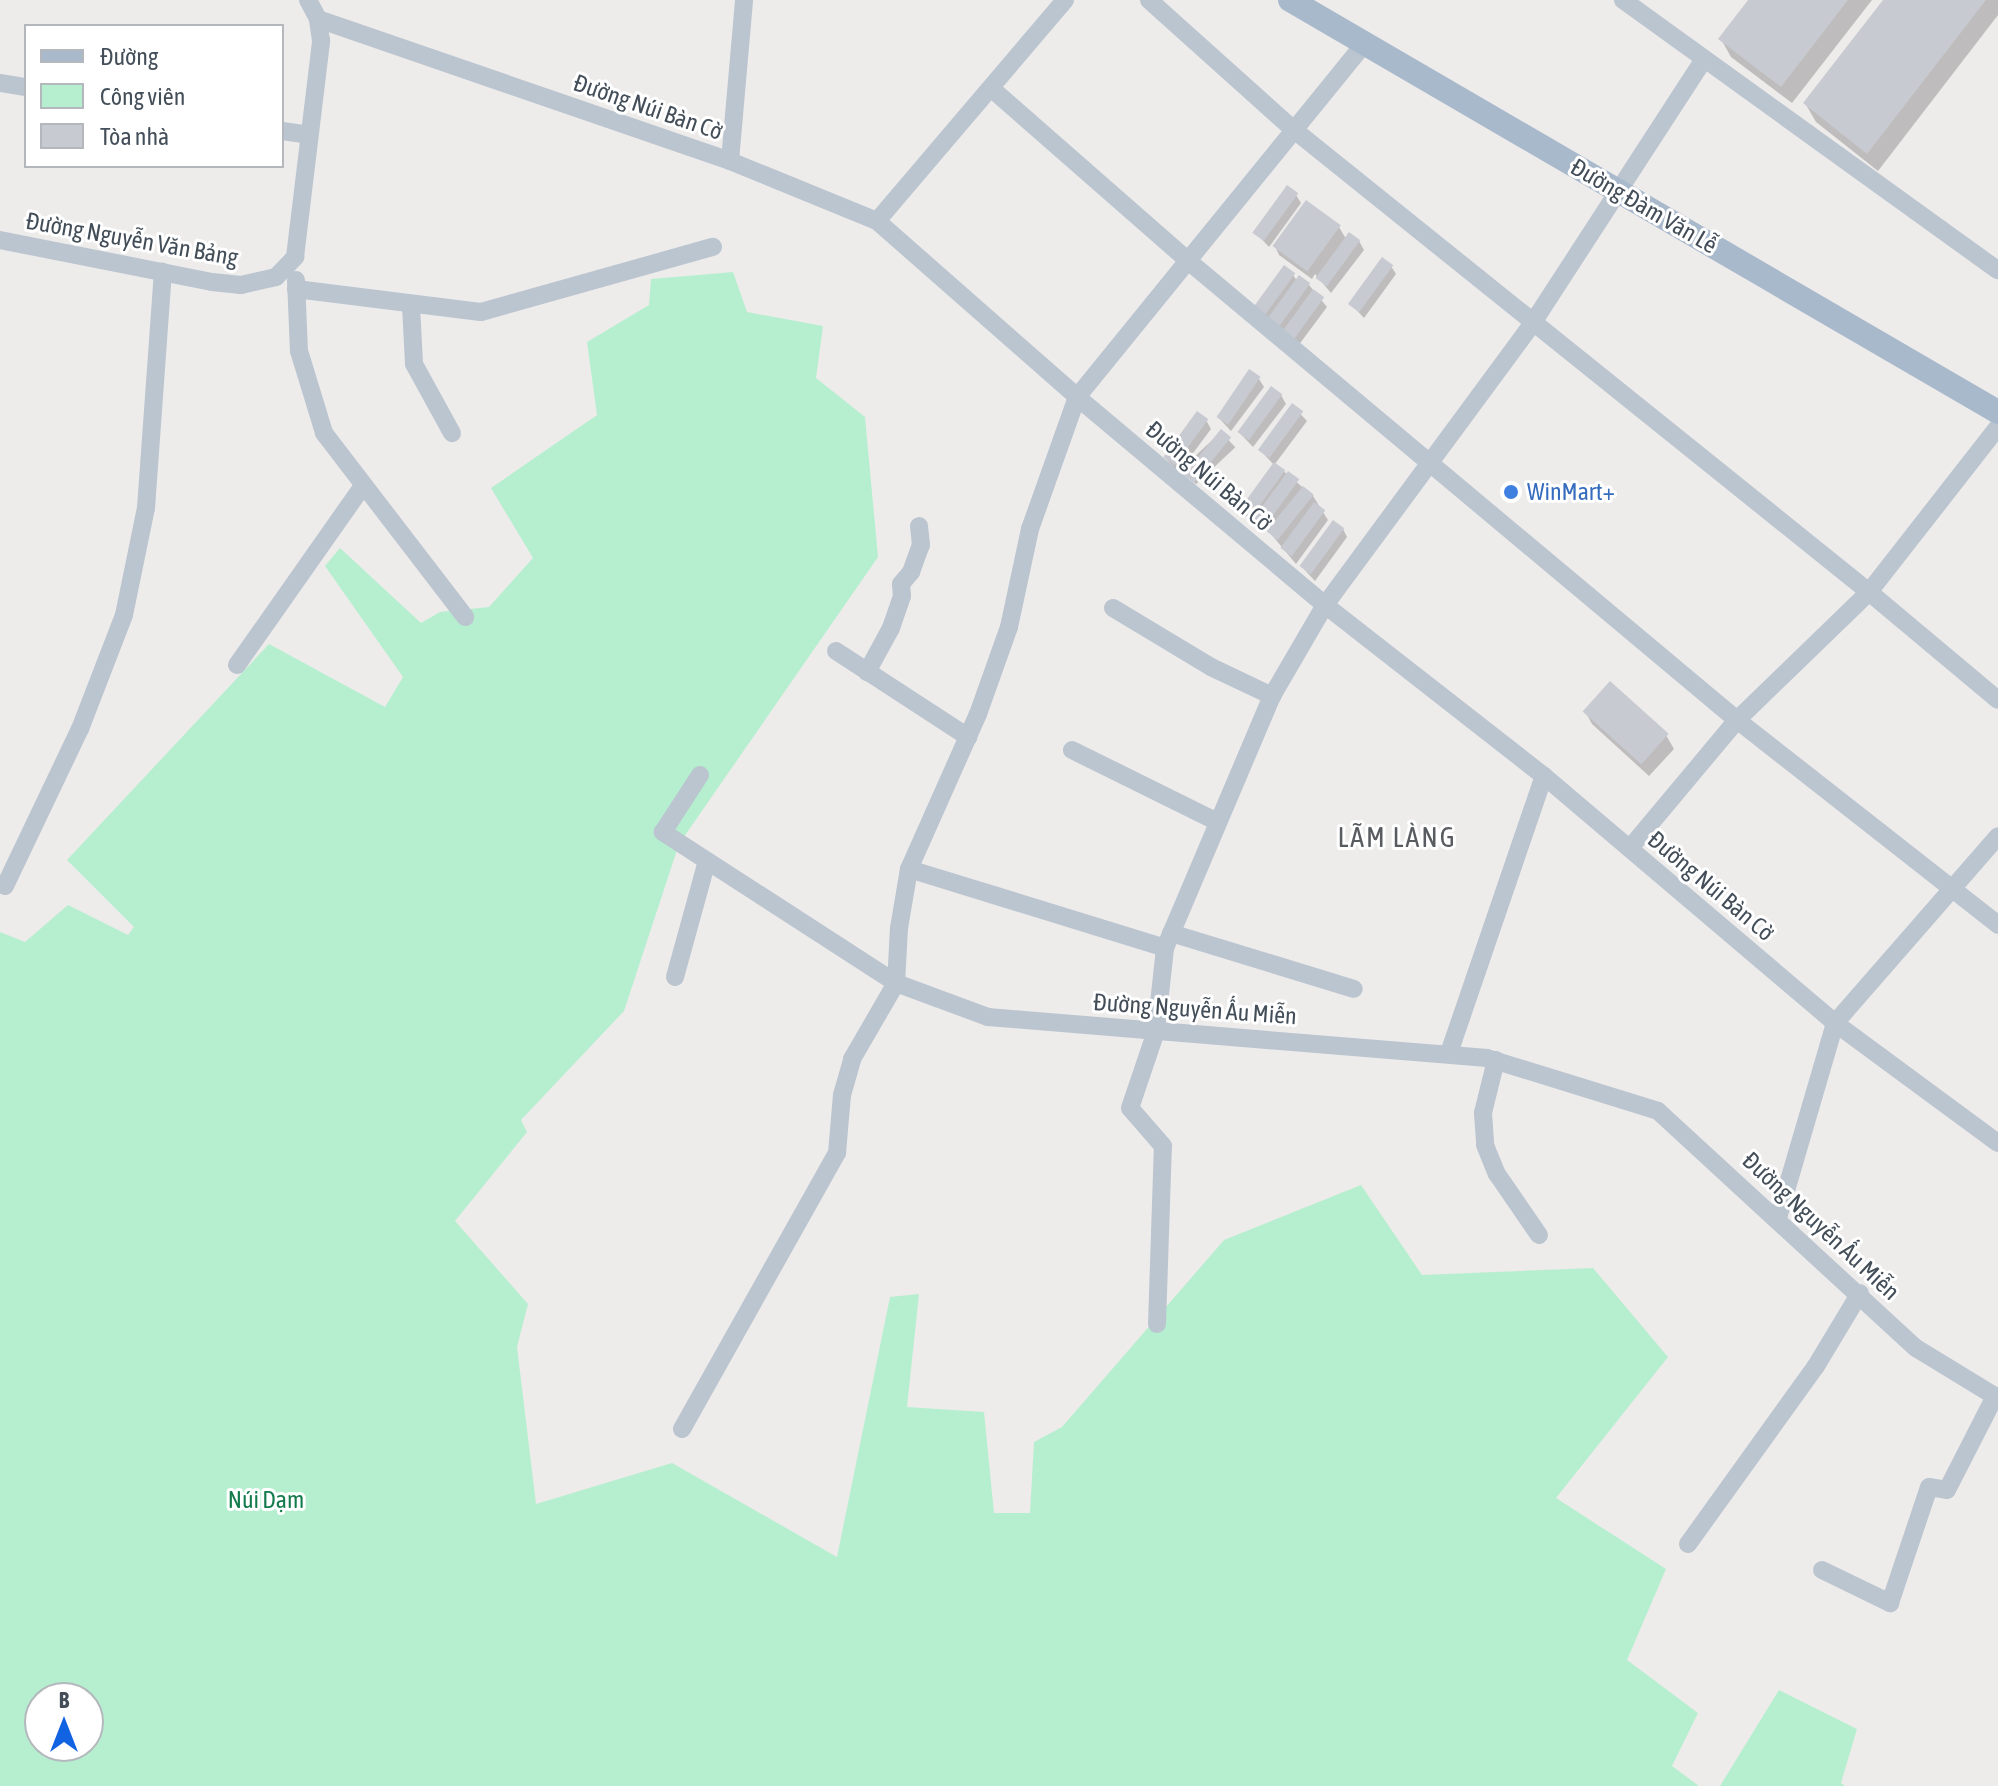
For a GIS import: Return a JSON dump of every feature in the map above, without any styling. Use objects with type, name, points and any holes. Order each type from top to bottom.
[{"type":"main road","name":"Đường Đàm Văn Lễ","points":[[1290,0],[1998,412]]},
{"type":"street","points":[[308,0],[318,19],[321,41],[295,257],[299,351],[324,433],[465,617]]},
{"type":"street","points":[[730,161],[744,0]]},
{"type":"street","points":[[877,221],[1065,0]]},
{"type":"street","points":[[1149,0],[1293,129],[1869,592],[1998,700]]},
{"type":"street","points":[[1623,0],[1998,270]]},
{"type":"street","name":"Đường Núi Bàn Cờ","points":[[318,19],[730,161],[877,221],[1077,397],[1325,605],[1544,776],[1835,1023],[1998,1143]]},
{"type":"street","points":[[682,1429],[837,1153],[842,1095],[852,1059],[896,983],[899,928],[909,869],[968,737],[1009,627],[1030,529],[1077,397],[1186,259],[1364,44]]},
{"type":"street","points":[[1157,1324],[1163,1146],[1130,1108],[1156,1031],[1168,940],[1272,696],[1325,605],[1532,324],[1704,59]]},
{"type":"street","points":[[0,83],[24,87]]},
{"type":"street","points":[[992,89],[1186,259],[1737,720],[1998,925]]},
{"type":"street","points":[[284,131],[309,135]]},
{"type":"street","name":"Đường Nguyễn Văn Bảng","points":[[0,240],[241,285],[276,277],[295,257]]},
{"type":"street","points":[[296,289],[411,306],[481,312],[713,247]]},
{"type":"street","points":[[5,886],[80,729],[124,615],[146,508],[163,272]]},
{"type":"street","points":[[411,306],[414,364],[452,433]]},
{"type":"street","points":[[1630,848],[1737,720],[1869,592],[1998,427]]},
{"type":"street","points":[[237,665],[363,486]]},
{"type":"street","points":[[867,672],[891,628],[902,596],[901,584],[911,572],[921,545],[919,526]]},
{"type":"street","points":[[1113,608],[1170,644],[1272,696]]},
{"type":"street","points":[[836,651],[968,737]]},
{"type":"street","points":[[1072,750],[1218,822]]},
{"type":"street","name":"Đường Nguyễn Ấu Miễn","points":[[700,775],[663,832],[896,983],[988,1017],[1449,1053],[1496,1060],[1658,1111],[1860,1293],[1916,1348],[1996,1397]]},
{"type":"street","points":[[1449,1053],[1544,776]]},
{"type":"street","points":[[1778,1218],[1835,1023],[1998,836]]},
{"type":"street","points":[[675,977],[707,861]]},
{"type":"street","points":[[909,869],[1354,989]]},
{"type":"street","points":[[1496,1060],[1483,1113],[1485,1145],[1497,1174],[1539,1235]]},
{"type":"street","points":[[1688,1544],[1816,1366],[1860,1293]]},
{"type":"street","points":[[1822,1570],[1890,1603],[1929,1487],[1947,1490],[1996,1397]]},
{"type":"green space","name":"Núi Dạm","points":[[733,272],[747,312],[823,326],[816,378],[865,417],[878,557],[679,844],[624,1011],[521,1120],[527,1132],[455,1221],[528,1304],[517,1347],[536,1504],[672,1463],[837,1557],[890,1297],[919,1294],[907,1407],[984,1412],[994,1513],[1030,1513],[1034,1442],[1062,1427],[1224,1240],[1361,1185],[1422,1275],[1593,1268],[1668,1357],[1556,1498],[1666,1569],[1627,1660],[1698,1713],[1672,1766],[1699,1786],[0,1786],[0,932],[25,942],[68,905],[128,935],[134,927],[67,860],[269,644],[385,707],[403,677],[325,566],[340,548],[421,623],[440,612],[489,607],[533,558],[491,488],[597,415],[587,342],[649,305],[651,279]]},
{"type":"green space","points":[[1779,1690],[1857,1729],[1841,1783],[1845,1786],[1720,1786]]},
{"type":"building","points":[[1748,0],[1848,0],[1781,87],[1718,39]]},
{"type":"building","points":[[1883,0],[1986,0],[1867,154],[1803,103]]},
{"type":"building","points":[[1287,185],[1298,193],[1264,241],[1252,233]]},
{"type":"building","points":[[1306,200],[1341,225],[1307,271],[1272,246]]},
{"type":"building","points":[[1349,232],[1360,240],[1327,286],[1315,278]]},
{"type":"building","points":[[1382,257],[1393,265],[1359,312],[1348,304]]},
{"type":"building","points":[[1284,265],[1295,273],[1261,321],[1249,313]]},
{"type":"building","points":[[1299,275],[1310,283],[1276,330],[1265,322]]},
{"type":"building","points":[[1313,289],[1324,297],[1290,344],[1279,336]]},
{"type":"building","points":[[1249,369],[1261,377],[1228,425],[1217,417]]},
{"type":"building","points":[[1271,386],[1282,394],[1249,440],[1237,432]]},
{"type":"building","points":[[1292,403],[1303,411],[1269,458],[1258,450]]},
{"type":"building","points":[[1197,411],[1208,419],[1175,465],[1163,457]]},
{"type":"building","points":[[1221,429],[1231,437],[1194,483],[1184,475]]},
{"type":"building","points":[[1274,462],[1285,470],[1252,516],[1240,508]]},
{"type":"building","points":[[1288,471],[1299,479],[1265,526],[1254,518]]},
{"type":"building","points":[[1303,486],[1314,495],[1277,540],[1266,531]]},
{"type":"building","points":[[1314,502],[1325,510],[1292,556],[1280,548]]},
{"type":"building","points":[[1333,520],[1344,528],[1311,574],[1299,566]]},
{"type":"building","points":[[1610,681],[1669,734],[1641,764],[1583,711]]},
{"type":"place","name":"WinMart+","points":[[1511,492]]},
{"type":"district","name":"LÃM LÀNG","points":[[1397,837]]}]
